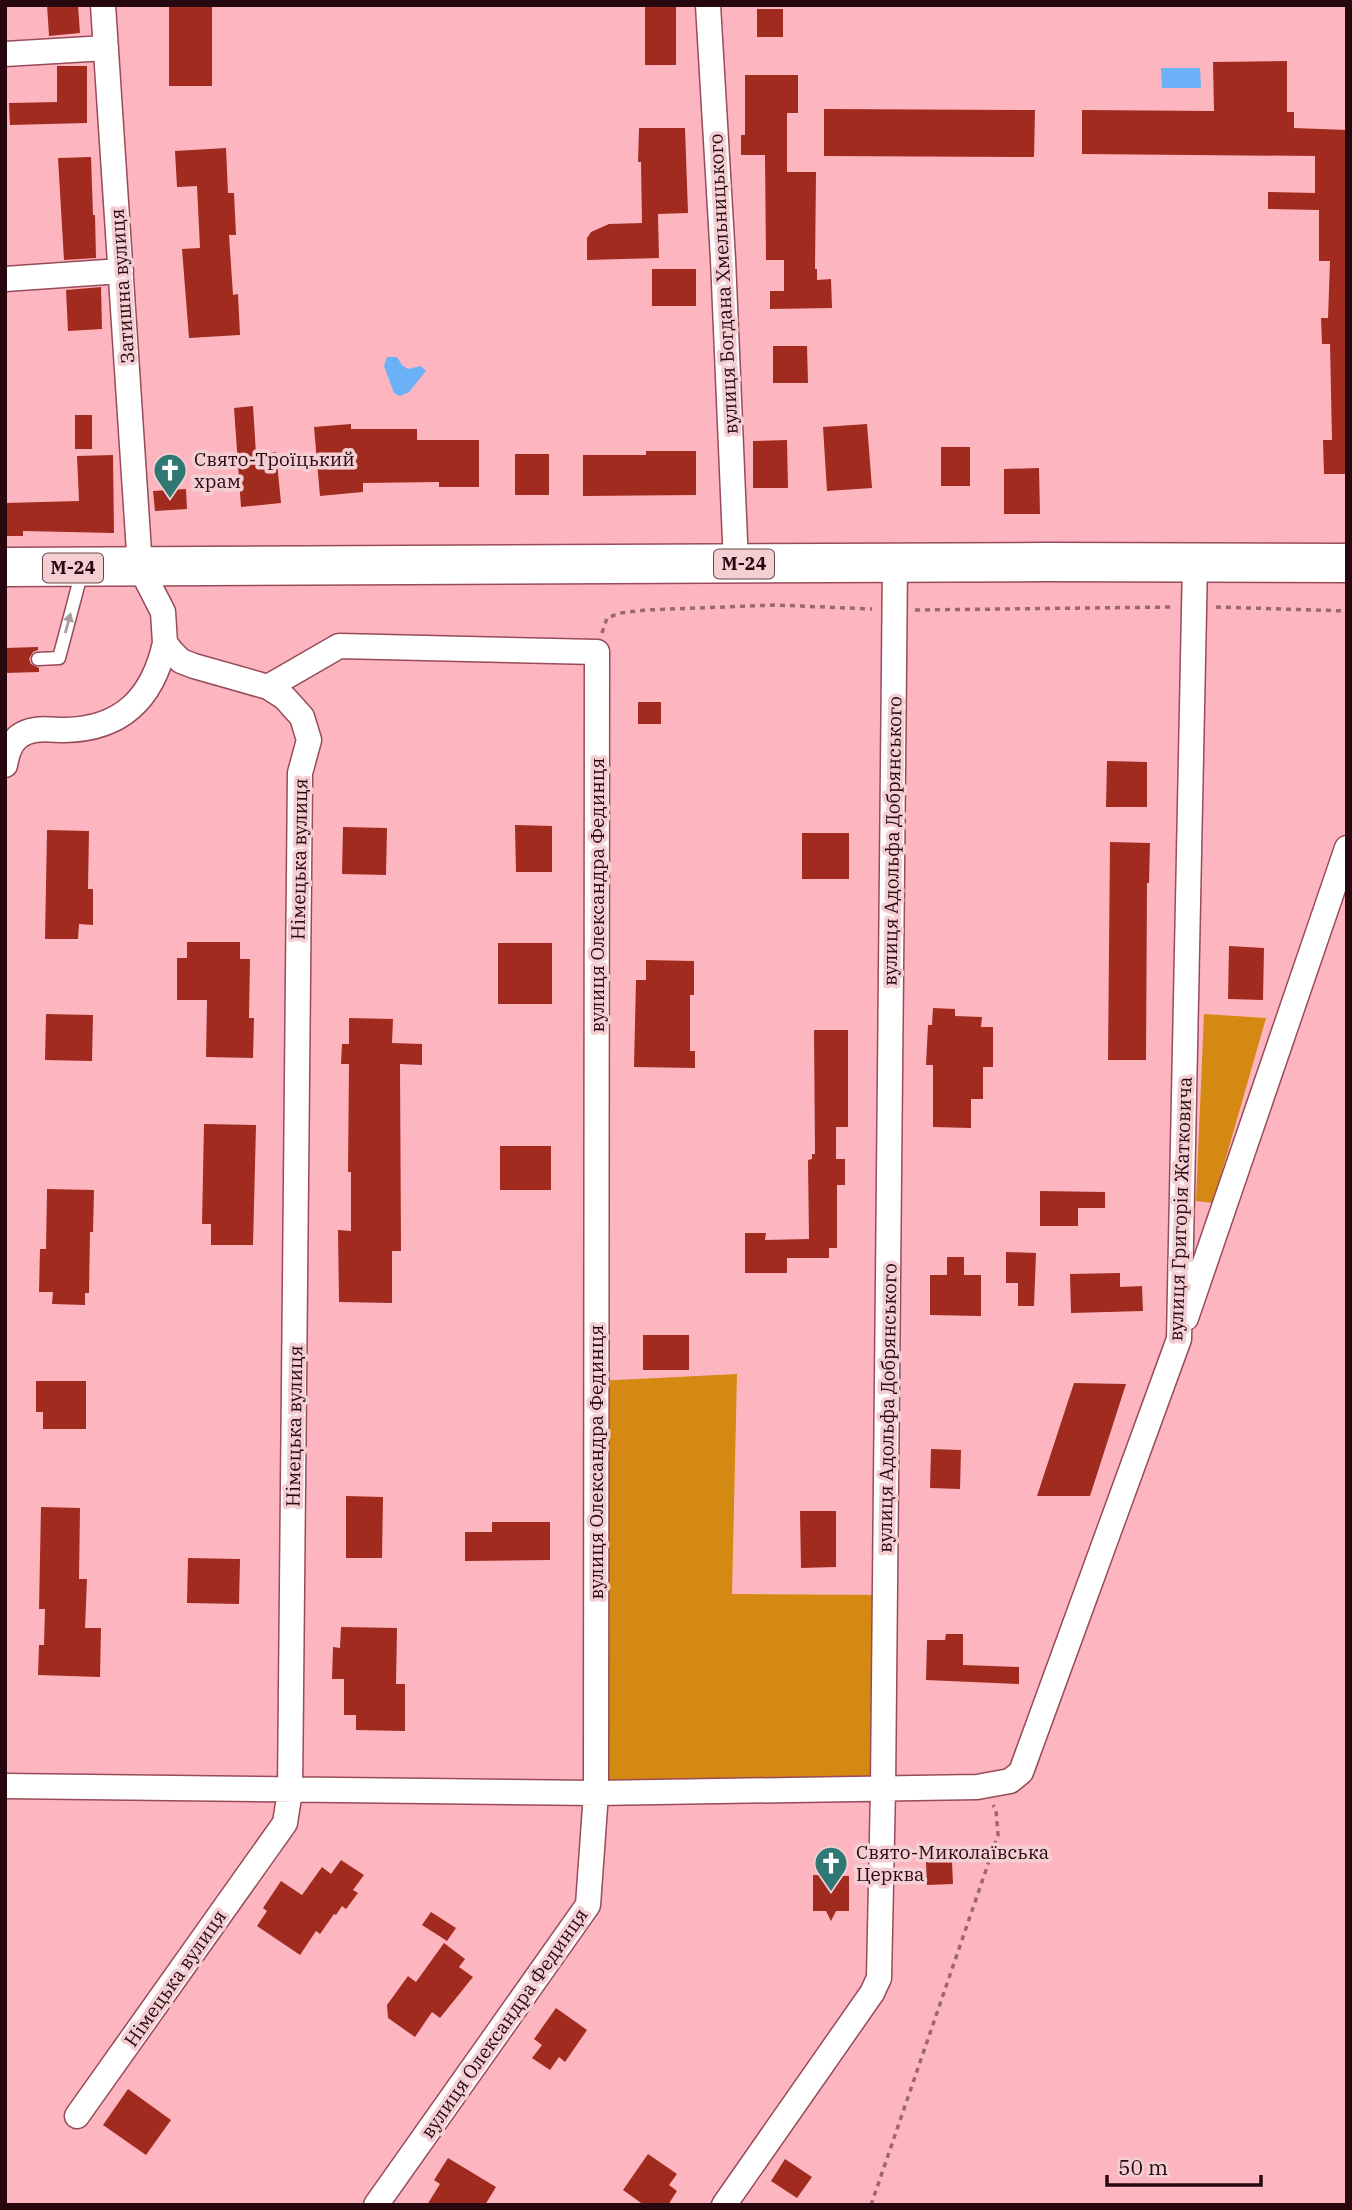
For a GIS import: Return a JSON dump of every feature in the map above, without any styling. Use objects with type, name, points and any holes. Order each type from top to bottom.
[{"type":"highway","name":"М-24","points":[[5,567],[1347,563]]},
{"type":"street","name":"Затишна вулиця","points":[[103,5],[141,567]]},
{"type":"street","name":"вулиця Богдана Хмельницького","points":[[708,5],[723,259],[736,564]]},
{"type":"street","points":[[5,54],[106,48]]},
{"type":"street","points":[[5,279],[121,271]]},
{"type":"street","name":"вулиця Григорія Жатковича","points":[[5,1786],[596,1793],[977,1787],[1010,1780],[1021,1772],[1179,1339],[1195,562]]},
{"type":"street","name":"вулиця Адольфа Добрянського","points":[[724,2205],[872,1993],[878,1978],[883,1788],[895,563]]},
{"type":"street","points":[[5,765],[8,750],[19,736],[36,729],[86,728],[120,716],[145,694],[159,667],[165,643],[163,612],[141,567]]},
{"type":"street","points":[[165,643],[181,661],[268,687],[339,646],[597,652]]},
{"type":"street","name":"вулиця Олександра Фединця","points":[[376,2205],[588,1905],[596,1793],[597,652]]},
{"type":"street","name":"Німецька вулиця","points":[[78,2116],[285,1823],[290,1791],[300,773],[309,740],[302,717],[285,698],[268,687]]},
{"type":"street","points":[[1179,1339],[1347,848]]},
{"type":"lane","points":[[38,659],[59,659],[83,568]]},
{"type":"path","points":[[597,652],[607,618],[620,613],[775,605],[894,610],[1194,607],[1347,611]]},
{"type":"path","points":[[871,2205],[998,1835],[996,1810],[988,1795],[977,1787]]},
{"type":"shaded area","points":[[1204,1014],[1266,1018],[1213,1203],[1196,1201]]},
{"type":"shaded area","points":[[737,1374],[732,1594],[885,1595],[883,1789],[596,1793],[596,1381]]},
{"type":"water","points":[[1161,68],[1200,68],[1201,88],[1162,88]]},
{"type":"water","points":[[387,357],[397,357],[408,369],[421,366],[426,371],[409,392],[400,396],[394,393],[384,366]]},
{"type":"building","points":[[47,5],[78,5],[80,33],[49,36]]},
{"type":"building","points":[[169,5],[212,5],[212,86],[169,86]]},
{"type":"building","points":[[645,5],[676,5],[676,65],[645,65]]},
{"type":"building","points":[[757,9],[783,9],[783,37],[757,37]]},
{"type":"building","points":[[1287,61],[1287,112],[1294,112],[1294,128],[1347,130],[1347,474],[1324,474],[1323,440],[1332,440],[1330,344],[1322,344],[1321,318],[1328,318],[1330,261],[1319,261],[1319,210],[1268,209],[1268,192],[1315,193],[1315,156],[1082,154],[1082,110],[1214,111],[1213,62]]},
{"type":"building","points":[[57,66],[87,66],[87,123],[10,125],[9,103],[57,102]]},
{"type":"building","points":[[745,75],[798,75],[798,113],[787,113],[787,172],[816,172],[815,269],[817,280],[831,279],[832,308],[770,309],[770,291],[784,291],[784,260],[766,260],[765,155],[741,155],[741,135],[745,135]]},
{"type":"building","points":[[824,109],[1035,110],[1034,157],[824,156]]},
{"type":"building","points":[[639,128],[685,128],[688,213],[658,214],[659,258],[587,260],[587,238],[591,232],[609,224],[642,223]]},
{"type":"building","points":[[226,148],[228,193],[234,193],[236,235],[229,235],[233,295],[238,294],[240,335],[189,338],[182,249],[200,248],[197,186],[177,187],[175,151]]},
{"type":"building","points":[[91,157],[96,258],[64,260],[58,158]]},
{"type":"building","points":[[652,269],[696,269],[696,306],[652,306]]},
{"type":"building","points":[[101,287],[102,329],[68,331],[66,290]]},
{"type":"building","points":[[773,346],[807,346],[808,383],[773,383]]},
{"type":"building","points":[[253,406],[256,454],[276,452],[281,503],[241,507],[234,408]]},
{"type":"building","points":[[75,415],[92,415],[92,449],[75,449]]},
{"type":"building","points":[[351,424],[351,429],[417,429],[417,440],[479,440],[479,487],[439,487],[439,482],[363,483],[363,492],[320,496],[314,427]]},
{"type":"building","points":[[867,424],[872,488],[827,491],[823,427]]},
{"type":"building","points":[[787,440],[788,488],[753,488],[753,441]]},
{"type":"building","points":[[941,447],[970,447],[970,486],[941,486]]},
{"type":"building","points":[[646,451],[696,451],[696,495],[583,496],[583,455],[646,455]]},
{"type":"building","points":[[515,454],[549,454],[549,495],[515,495]]},
{"type":"building","points":[[113,455],[114,533],[23,531],[23,536],[5,536],[5,503],[79,501],[77,456]]},
{"type":"building","points":[[1039,468],[1040,514],[1004,514],[1004,469]]},
{"type":"building","name":"Свято-Троїцький храм","points":[[186,489],[187,509],[155,511],[153,491]]},
{"type":"building","points":[[38,647],[29,659],[31,664],[39,668],[39,672],[5,673],[5,648]]},
{"type":"building","points":[[638,702],[661,702],[661,724],[638,724]]},
{"type":"building","points":[[1107,761],[1147,762],[1147,807],[1106,807]]},
{"type":"building","points":[[515,825],[552,826],[552,872],[516,872]]},
{"type":"building","points":[[343,827],[387,828],[386,875],[342,874]]},
{"type":"building","points":[[47,830],[89,831],[88,889],[93,889],[93,925],[79,924],[78,939],[45,939]]},
{"type":"building","points":[[802,833],[849,833],[849,879],[802,879]]},
{"type":"building","points":[[1110,842],[1150,843],[1147,883],[1146,1060],[1108,1060]]},
{"type":"building","points":[[187,942],[240,942],[240,959],[250,959],[249,1018],[254,1018],[253,1058],[206,1057],[207,1000],[177,1000],[177,958],[187,958]]},
{"type":"building","points":[[498,943],[552,943],[552,1004],[498,1004]]},
{"type":"building","points":[[1229,946],[1264,948],[1263,1000],[1228,999]]},
{"type":"building","points":[[646,960],[694,961],[694,995],[690,995],[690,1051],[695,1051],[695,1068],[634,1067],[636,980],[646,980]]},
{"type":"building","points":[[933,1008],[955,1009],[955,1016],[982,1017],[981,1027],[993,1027],[993,1067],[983,1067],[983,1099],[971,1099],[971,1128],[933,1127],[933,1065],[926,1065],[928,1025],[932,1025]]},
{"type":"building","points":[[46,1014],[93,1015],[92,1061],[45,1060]]},
{"type":"building","points":[[349,1018],[393,1019],[392,1043],[422,1044],[422,1065],[400,1064],[401,1251],[392,1251],[392,1303],[339,1302],[338,1230],[351,1231],[351,1172],[348,1172],[349,1064],[341,1064],[342,1044],[349,1044]]},
{"type":"building","points":[[814,1030],[848,1030],[848,1127],[836,1127],[836,1159],[845,1159],[845,1185],[837,1185],[837,1248],[829,1248],[829,1258],[787,1258],[787,1273],[745,1273],[745,1233],[766,1233],[765,1240],[809,1239],[808,1160],[815,1154]]},
{"type":"building","points":[[204,1124],[256,1125],[253,1245],[211,1245],[211,1224],[202,1224]]},
{"type":"building","points":[[500,1146],[551,1146],[551,1190],[500,1190]]},
{"type":"building","points":[[47,1189],[94,1190],[89,1293],[85,1293],[85,1305],[52,1304],[53,1292],[39,1292],[40,1249],[46,1249]]},
{"type":"building","points":[[1040,1191],[1105,1192],[1105,1208],[1078,1208],[1078,1226],[1040,1226]]},
{"type":"building","points":[[1006,1252],[1036,1253],[1034,1306],[1018,1306],[1018,1283],[1006,1283]]},
{"type":"building","points":[[947,1257],[964,1257],[964,1275],[981,1275],[981,1316],[930,1315],[930,1275],[947,1275]]},
{"type":"building","points":[[1120,1273],[1120,1287],[1142,1286],[1143,1311],[1071,1313],[1070,1274]]},
{"type":"building","points":[[643,1335],[689,1335],[689,1370],[643,1370]]},
{"type":"building","points":[[36,1381],[86,1381],[86,1429],[43,1429],[43,1412],[36,1412]]},
{"type":"building","points":[[1074,1383],[1126,1384],[1090,1496],[1037,1496]]},
{"type":"building","points":[[931,1449],[961,1450],[960,1489],[930,1488]]},
{"type":"building","points":[[346,1496],[383,1497],[382,1558],[346,1558]]},
{"type":"building","points":[[41,1507],[80,1508],[79,1579],[87,1579],[85,1628],[101,1628],[100,1677],[38,1675],[39,1645],[44,1645],[45,1609],[39,1609]]},
{"type":"building","points":[[800,1511],[836,1511],[836,1567],[801,1568]]},
{"type":"building","points":[[492,1522],[550,1522],[550,1560],[465,1561],[465,1532],[492,1532]]},
{"type":"building","points":[[188,1558],[240,1559],[239,1604],[187,1603]]},
{"type":"building","points":[[341,1627],[397,1628],[396,1684],[405,1684],[405,1731],[356,1730],[356,1715],[344,1715],[344,1679],[332,1679],[333,1647],[340,1648]]},
{"type":"building","points":[[946,1634],[963,1634],[963,1665],[1019,1667],[1019,1684],[926,1680],[927,1640],[945,1640]]},
{"type":"building","points":[[341,1860],[364,1875],[353,1890],[358,1893],[346,1909],[342,1906],[336,1915],[334,1914],[320,1934],[316,1931],[300,1955],[257,1926],[267,1911],[263,1908],[281,1881],[302,1895],[322,1867],[331,1874]]},
{"type":"building","points":[[926,1862],[952,1862],[953,1884],[927,1885]]},
{"type":"building","name":"Свято-Миколаївська Церква","points":[[813,1875],[849,1876],[849,1911],[836,1911],[831,1921],[826,1911],[813,1911]]},
{"type":"building","points":[[431,1912],[456,1928],[447,1941],[422,1925]]},
{"type":"building","points":[[444,1943],[465,1959],[459,1967],[473,1977],[440,2018],[432,2012],[415,2037],[388,2018],[387,2005],[408,1976],[416,1982]]},
{"type":"building","points":[[556,2008],[587,2030],[565,2062],[559,2057],[550,2070],[532,2058],[542,2045],[534,2039]]},
{"type":"building","points":[[128,2089],[171,2120],[146,2155],[103,2125]]},
{"type":"building","points":[[648,2154],[677,2174],[669,2185],[677,2191],[668,2205],[644,2205],[623,2190]]},
{"type":"building","points":[[448,2158],[496,2187],[485,2205],[427,2205],[440,2184],[434,2180]]},
{"type":"building","points":[[785,2159],[812,2177],[797,2198],[771,2181]]},
{"type":"place","name":"Свято-Троїцький храм","points":[[170,500]]},
{"type":"place","name":"Свято-Миколаївська Церква","points":[[831,1893]]}]
